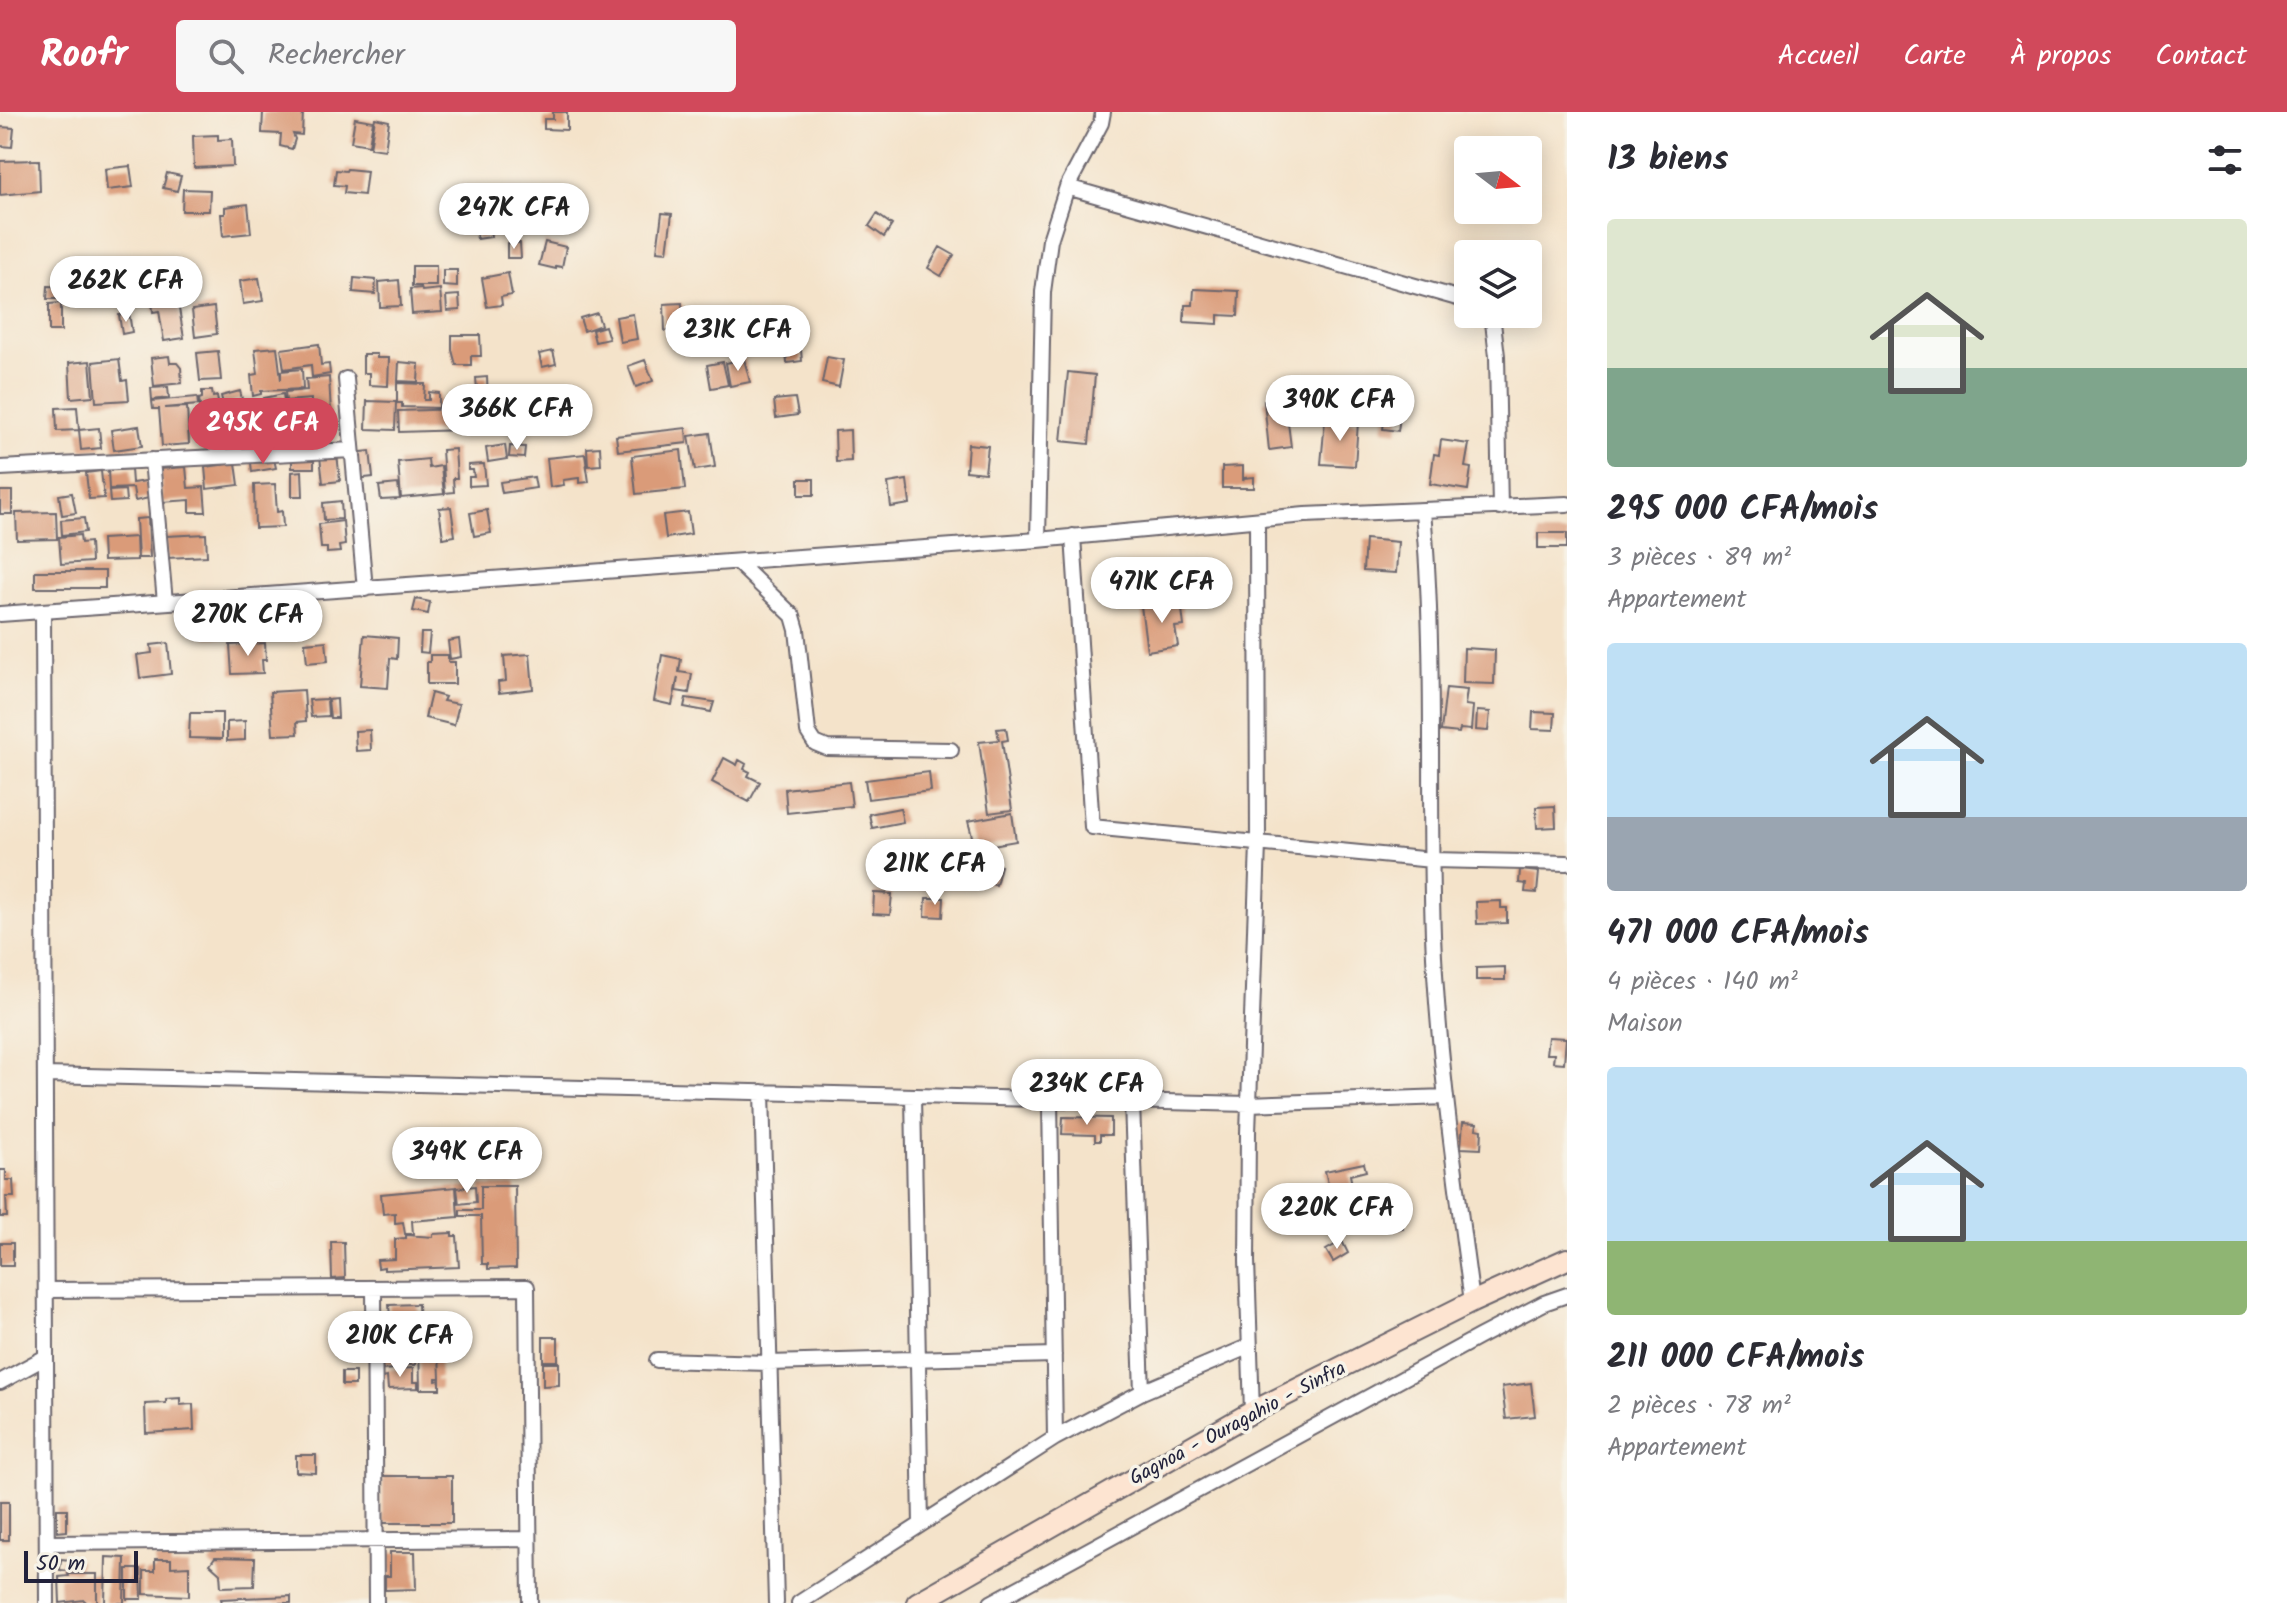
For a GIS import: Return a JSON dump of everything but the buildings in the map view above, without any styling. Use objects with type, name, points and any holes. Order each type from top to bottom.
[{"type":"main road","name":"Gagnoa - Ouragahio - Sinfra","points":[[917,1603],[1252,1412],[1472,1302],[1567,1259]]},
{"type":"street","points":[[1038,540],[1043,292],[1050,240],[1067,187],[1101,123],[1103,112]]},
{"type":"street","points":[[1067,187],[1454,297]]},
{"type":"street","points":[[1494,328],[1500,508]]},
{"type":"street","points":[[346,379],[365,589]]},
{"type":"street","points":[[0,468],[352,450]]},
{"type":"street","points":[[152,460],[165,602]]},
{"type":"street","points":[[0,614],[1038,540],[1305,515],[1567,504]]},
{"type":"street","points":[[1423,512],[1430,596],[1433,936],[1446,1097],[1472,1302]]},
{"type":"street","points":[[1252,1412],[1247,1261],[1258,844],[1257,520]]},
{"type":"street","points":[[1073,536],[1092,827],[1432,860],[1567,863]]},
{"type":"street","points":[[737,562],[793,616],[808,732],[815,743],[827,748],[951,750]]},
{"type":"street","points":[[43,611],[47,1603]]},
{"type":"street","points":[[45,1075],[1249,1104],[1446,1097]]},
{"type":"street","points":[[762,1092],[776,1603]]},
{"type":"street","points":[[913,1096],[921,1524]]},
{"type":"street","points":[[1050,1099],[1055,1438]]},
{"type":"street","points":[[1132,1102],[1142,1392]]},
{"type":"street","points":[[46,1290],[527,1287],[530,1603]]},
{"type":"street","points":[[374,1288],[376,1603]]},
{"type":"street","points":[[991,1603],[1479,1337],[1544,1303],[1567,1295]]},
{"type":"street","points":[[799,1603],[1055,1438],[1142,1392],[1250,1346]]},
{"type":"street","points":[[657,1360],[769,1363],[1054,1355]]},
{"type":"street","points":[[0,1382],[46,1357]]},
{"type":"street","points":[[47,1543],[529,1539]]}]
